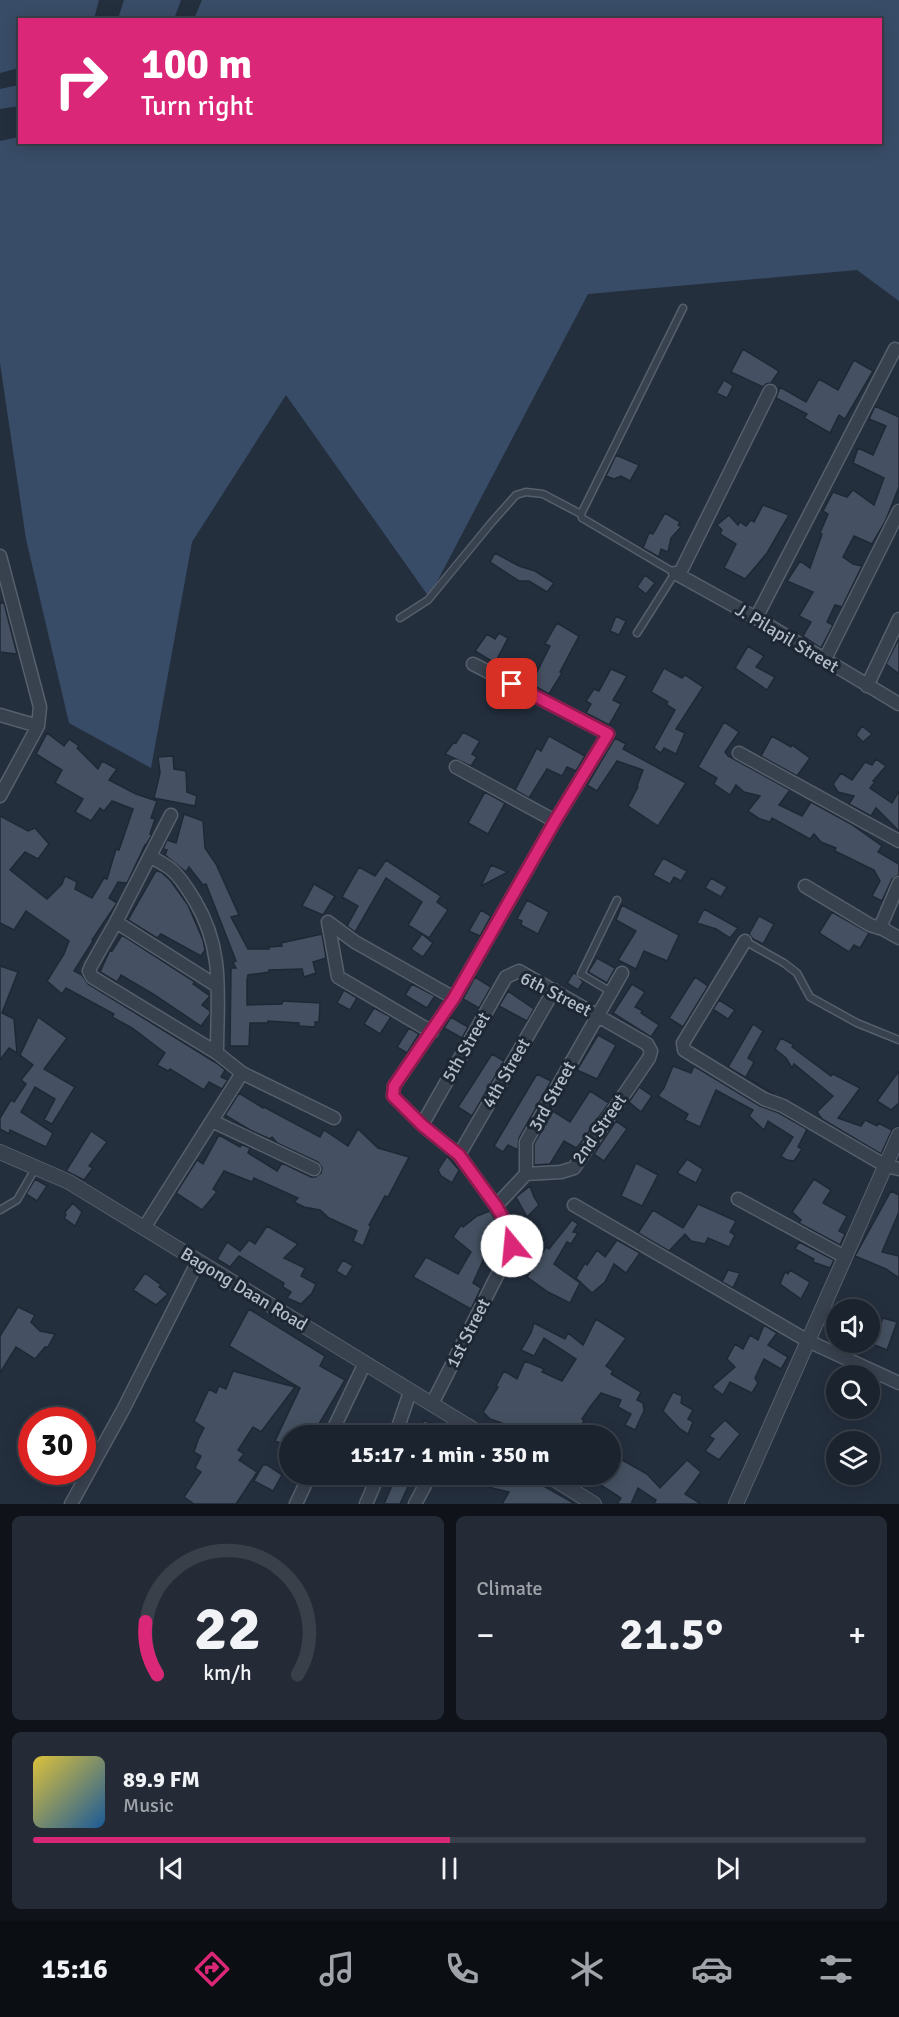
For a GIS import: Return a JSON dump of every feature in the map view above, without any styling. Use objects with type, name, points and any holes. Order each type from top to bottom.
[{"type":"street","points":[[756,618],[894,349]]},
{"type":"street","points":[[677,574],[770,391]]},
{"type":"street","points":[[824,661],[899,511]]},
{"type":"street","points":[[1,562],[40,707],[38,726],[1,791]]},
{"type":"street","name":"J. Pilapil Street","points":[[677,574],[756,618],[824,661],[899,704]]},
{"type":"street","points":[[867,686],[899,619]]},
{"type":"street","points":[[454,998],[355,942],[328,922],[338,977],[432,1032],[454,998],[555,821],[608,734],[473,664]]},
{"type":"street","points":[[0,715],[38,726]]},
{"type":"street","points":[[739,753],[899,841]]},
{"type":"street","points":[[456,767],[555,821]]},
{"type":"street","points":[[171,815],[91,966],[89,971],[92,977],[217,1053],[242,1073],[334,1118]]},
{"type":"street","points":[[150,856],[172,869],[185,885],[199,908],[214,944],[218,967],[217,1053]]},
{"type":"street","points":[[883,929],[882,923],[899,883]]},
{"type":"street","points":[[805,886],[870,925],[899,938]]},
{"type":"street","points":[[116,922],[217,986]]},
{"type":"street","points":[[745,940],[683,1043],[684,1050],[764,1099],[783,1106],[892,1167]]},
{"type":"street","name":"6th Street","points":[[513,973],[519,971],[554,990],[647,1044],[651,1051]]},
{"type":"street","name":"5th Street","points":[[422,1125],[506,977],[513,973]]},
{"type":"street","name":"6th Street","points":[[598,1015],[622,973]]},
{"type":"street","name":"4th Street","points":[[459,1155],[554,990]]},
{"type":"street","name":"3rd Street","points":[[526,1174],[526,1142],[598,1015]]},
{"type":"street","name":"1st Street","points":[[432,1032],[394,1086],[393,1096],[422,1125],[459,1155],[496,1206],[513,1235],[512,1246],[432,1404]]},
{"type":"street","name":"2nd Street","points":[[526,1174],[561,1172],[574,1168],[649,1058],[651,1051]]},
{"type":"street","points":[[144,1228],[242,1073]]},
{"type":"street","points":[[212,1121],[314,1169]]},
{"type":"street","points":[[736,1504],[845,1257],[892,1167],[899,1135]]},
{"type":"street","name":"Bagong Daan Road","points":[[0,1152],[69,1182],[432,1404],[458,1425]]},
{"type":"street","points":[[496,1206],[526,1174]]},
{"type":"street","points":[[738,1198],[845,1257]]},
{"type":"street","points":[[574,1205],[808,1341],[897,1378]]},
{"type":"street","points":[[71,1504],[124,1408],[198,1261]]},
{"type":"street","points":[[335,1425],[365,1364]]},
{"type":"street","points":[[399,1425],[410,1392]]},
{"type":"street","points":[[296,1504],[305,1485]]},
{"type":"street","points":[[366,1504],[374,1485]]},
{"type":"street","points":[[415,1504],[425,1485]]},
{"type":"street","points":[[564,1485],[594,1504]]},
{"type":"lane","points":[[581,514],[683,308]]},
{"type":"lane","points":[[400,618],[428,600],[516,495],[526,492],[543,494],[581,514],[582,518],[677,574],[637,633]]},
{"type":"lane","points":[[611,992],[582,974],[617,900]]},
{"type":"lane","points":[[745,940],[797,973],[810,997],[857,1023],[899,1040]]},
{"type":"lane","points":[[0,1210],[17,1200],[36,1168]]},
{"type":"water","points":[[0,0],[99,0],[94,18],[18,18],[18,68],[0,73]]},
{"type":"water","points":[[124,0],[181,0],[174,18],[118,18]]},
{"type":"water","points":[[202,0],[899,0],[899,301],[857,270],[588,294],[429,597],[286,395],[192,542],[151,768],[69,723],[26,539],[0,363],[0,141],[18,137],[18,144],[882,144],[882,18],[194,18]]},
{"type":"water","points":[[18,85],[18,106],[0,109],[0,89]]},
{"type":"building","points":[[743,349],[779,371],[771,383],[763,387],[731,372]]},
{"type":"building","points":[[854,360],[873,371],[845,419],[839,415],[830,433],[804,418],[807,414],[776,398],[780,387],[806,402],[819,379],[838,390]]},
{"type":"building","points":[[724,380],[733,386],[727,398],[716,393]]},
{"type":"building","points":[[875,406],[899,417],[899,487],[885,522],[872,544],[854,536],[843,557],[853,564],[862,566],[842,607],[835,605],[827,622],[833,625],[821,648],[803,636],[811,622],[799,616],[813,592],[787,581],[800,561],[810,568],[828,514],[823,511],[833,492],[847,497],[853,490],[874,505],[884,478],[853,463],[858,448],[873,455],[886,426],[869,419]]},
{"type":"building","points":[[616,455],[639,465],[630,481],[621,476],[614,479],[606,476]]},
{"type":"building","points":[[763,505],[789,515],[767,553],[745,579],[724,568],[736,544],[720,534],[722,530],[717,525],[729,515],[738,525],[740,522],[746,526],[751,520],[754,522]]},
{"type":"building","points":[[665,513],[680,522],[678,525],[681,527],[671,538],[668,552],[661,549],[659,557],[643,548],[649,533],[653,534]]},
{"type":"building","points":[[495,553],[519,566],[535,571],[554,583],[547,592],[529,581],[519,581],[490,562]]},
{"type":"building","points":[[645,575],[655,583],[646,594],[637,587]]},
{"type":"building","points":[[0,603],[4,603],[17,654],[0,652]]},
{"type":"building","points":[[616,616],[626,621],[619,635],[610,631]]},
{"type":"building","points":[[557,623],[579,636],[560,672],[562,673],[549,694],[531,684],[550,646],[545,644]]},
{"type":"building","points":[[499,633],[508,638],[495,663],[475,651],[487,634],[495,639]]},
{"type":"building","points":[[899,638],[899,674],[886,664]]},
{"type":"building","points":[[748,646],[764,656],[756,667],[775,677],[767,690],[735,668]]},
{"type":"building","points":[[664,668],[682,678],[685,675],[703,687],[676,729],[685,733],[676,754],[664,748],[661,753],[654,748],[675,710],[666,704],[668,702],[651,692]]},
{"type":"building","points":[[611,669],[627,676],[613,700],[621,704],[609,725],[586,713],[591,704],[586,701],[594,689],[599,691]]},
{"type":"building","points":[[724,722],[739,732],[725,752],[728,756],[790,790],[779,805],[802,816],[811,802],[851,824],[882,846],[878,852],[899,864],[899,875],[892,879],[882,901],[872,896],[880,881],[874,870],[835,851],[836,848],[821,842],[814,834],[810,839],[772,818],[770,822],[760,819],[748,811],[760,796],[744,792],[736,785],[730,795],[714,784],[717,778],[698,767]]},
{"type":"building","points":[[862,726],[872,734],[863,742],[856,735]]},
{"type":"building","points":[[463,732],[480,741],[472,754],[477,757],[471,766],[445,754]]},
{"type":"building","points":[[47,733],[64,746],[69,739],[79,746],[77,748],[98,769],[102,761],[117,769],[109,780],[136,794],[157,801],[151,818],[155,819],[150,834],[152,835],[127,883],[118,882],[109,898],[117,903],[74,971],[82,975],[88,984],[218,1064],[225,1070],[221,1077],[228,1080],[222,1089],[209,1082],[204,1090],[170,1069],[168,1071],[157,1065],[165,1053],[132,1028],[112,1017],[114,1014],[66,988],[62,994],[47,981],[64,954],[69,941],[26,911],[14,930],[0,923],[0,816],[28,831],[35,828],[49,844],[38,859],[25,852],[10,870],[47,899],[62,884],[65,876],[77,882],[75,889],[92,898],[104,878],[107,879],[116,849],[119,850],[133,809],[112,801],[104,811],[100,808],[91,821],[75,812],[83,799],[55,783],[62,770],[36,754]]},
{"type":"building","points":[[549,736],[585,756],[576,771],[567,767],[562,776],[547,769],[529,798],[515,790],[537,748],[541,751]]},
{"type":"building","points":[[772,736],[791,747],[792,745],[810,758],[797,776],[761,756]]},
{"type":"building","points":[[615,738],[626,744],[623,749],[686,783],[658,826],[628,806],[638,787],[643,770],[617,761],[597,791],[587,785]]},
{"type":"building","points":[[173,756],[174,769],[186,771],[187,792],[197,796],[195,806],[154,798],[160,773],[158,757]]},
{"type":"building","points":[[876,759],[886,766],[870,788],[892,803],[899,791],[899,831],[876,808],[871,816],[849,804],[854,796],[838,792],[833,784],[841,773],[852,780],[865,762],[872,765]]},
{"type":"building","points":[[485,792],[505,803],[488,834],[468,823]]},
{"type":"building","points":[[184,814],[203,821],[205,848],[216,864],[239,915],[231,917],[248,949],[269,949],[269,947],[282,946],[281,943],[322,934],[326,958],[313,962],[316,973],[304,977],[302,969],[269,970],[269,972],[248,975],[247,980],[247,1005],[282,1004],[283,1001],[320,1003],[319,1022],[315,1022],[315,1027],[299,1026],[299,1023],[268,1021],[268,1023],[250,1023],[249,1046],[230,1046],[231,968],[236,968],[233,963],[236,961],[206,884],[203,885],[189,867],[186,872],[165,855],[167,850],[163,849],[167,840],[176,843]]},
{"type":"building","points":[[663,858],[687,871],[681,881],[674,877],[670,884],[653,875]]},
{"type":"building","points":[[386,860],[441,896],[437,902],[448,910],[429,938],[408,925],[422,902],[386,878],[355,932],[347,926],[358,906],[342,897],[359,867],[375,876]]},
{"type":"building","points":[[491,865],[508,872],[481,886]]},
{"type":"building","points":[[156,871],[161,872],[170,880],[188,905],[203,940],[205,950],[201,956],[161,934],[157,938],[128,920]]},
{"type":"building","points":[[711,878],[727,887],[721,897],[705,888]]},
{"type":"building","points":[[314,884],[335,896],[323,915],[302,906]]},
{"type":"building","points":[[527,900],[549,912],[538,934],[521,925],[522,921],[517,919]]},
{"type":"building","points":[[622,905],[679,935],[667,961],[644,951],[636,969],[618,960],[636,931],[616,920]]},
{"type":"building","points":[[704,909],[738,928],[730,938],[716,929],[697,923]]},
{"type":"building","points":[[481,910],[491,916],[480,936],[469,931]]},
{"type":"building","points":[[832,912],[869,933],[860,948],[854,945],[849,952],[819,933]]},
{"type":"building","points":[[759,916],[774,924],[763,944],[749,934]]},
{"type":"building","points":[[422,934],[433,943],[423,957],[411,949]]},
{"type":"building","points":[[122,935],[195,982],[193,984],[210,996],[202,1005],[210,1011],[210,1014],[201,1026],[121,975],[117,982],[100,972],[110,950],[112,951]]},
{"type":"building","points":[[597,958],[615,968],[607,983],[588,972]]},
{"type":"building","points":[[0,966],[18,972],[2,1013],[14,1019],[17,1053],[9,1048],[0,1060]]},
{"type":"building","points":[[574,972],[583,982],[578,990],[567,983]]},
{"type":"building","points":[[475,977],[491,987],[479,1008],[463,999]]},
{"type":"building","points":[[695,977],[708,986],[683,1027],[669,1018]]},
{"type":"building","points":[[412,984],[435,996],[427,1008],[405,995]]},
{"type":"building","points":[[632,984],[645,992],[635,1007],[659,1025],[651,1037],[613,1013]]},
{"type":"building","points":[[344,990],[357,998],[350,1010],[337,1003]]},
{"type":"building","points":[[508,991],[534,1009],[527,1021],[499,1006]]},
{"type":"building","points":[[719,1000],[735,1010],[728,1019],[713,1009]]},
{"type":"building","points":[[374,1008],[391,1017],[380,1034],[364,1024]]},
{"type":"building","points":[[38,1017],[67,1038],[44,1069],[75,1087],[52,1124],[44,1120],[55,1099],[35,1087],[21,1112],[53,1133],[46,1147],[10,1130],[9,1134],[0,1129],[0,1118],[11,1100],[14,1102],[26,1084],[21,1080],[33,1065],[20,1055]]},
{"type":"building","points":[[451,1017],[468,1027],[462,1038],[444,1028]]},
{"type":"building","points":[[753,1024],[763,1031],[748,1058],[754,1062],[746,1077],[774,1094],[728,1067]]},
{"type":"building","points":[[409,1028],[419,1034],[407,1053],[397,1047]]},
{"type":"building","points":[[598,1035],[616,1045],[597,1079],[577,1070]]},
{"type":"building","points":[[781,1038],[794,1045],[792,1047],[831,1076],[833,1074],[860,1088],[838,1118],[861,1126],[865,1120],[892,1130],[881,1154],[822,1119],[817,1112],[833,1096],[794,1064],[792,1068],[786,1058],[775,1049]]},
{"type":"building","points":[[492,1054],[504,1061],[472,1116],[458,1107]]},
{"type":"building","points":[[673,1066],[691,1073],[694,1066],[760,1106],[779,1113],[807,1129],[798,1147],[802,1149],[794,1161],[781,1156],[793,1137],[768,1121],[764,1130],[749,1116],[753,1110],[716,1090],[700,1127],[685,1120],[688,1114],[658,1096]]},
{"type":"building","points":[[899,1071],[899,1103],[891,1110],[877,1101]]},
{"type":"building","points":[[537,1074],[551,1081],[519,1138],[518,1150],[508,1145],[503,1152],[494,1146]]},
{"type":"building","points":[[639,1087],[652,1096],[641,1112],[629,1102]]},
{"type":"building","points":[[590,1091],[609,1103],[580,1144],[576,1148],[564,1141],[550,1164],[534,1165],[534,1144],[553,1111],[570,1122]]},
{"type":"building","points":[[239,1093],[320,1137],[324,1130],[348,1146],[358,1129],[378,1148],[409,1157],[388,1197],[385,1196],[369,1225],[371,1226],[363,1246],[353,1241],[357,1231],[329,1218],[320,1210],[304,1207],[294,1202],[298,1198],[254,1178],[252,1182],[224,1171],[213,1189],[217,1192],[202,1210],[176,1193],[197,1160],[203,1164],[219,1135],[240,1147],[241,1144],[250,1148],[248,1153],[277,1171],[282,1163],[311,1177],[321,1173],[322,1168],[318,1162],[277,1143],[272,1137],[270,1139],[250,1130],[225,1115]]},
{"type":"building","points":[[616,1121],[627,1129],[604,1161],[594,1154]]},
{"type":"building","points":[[91,1131],[107,1142],[89,1166],[93,1168],[84,1180],[66,1171]]},
{"type":"building","points":[[447,1156],[459,1170],[452,1183],[441,1176],[438,1170]]},
{"type":"building","points":[[687,1159],[703,1169],[696,1183],[677,1173]]},
{"type":"building","points":[[636,1163],[658,1175],[642,1206],[621,1196]]},
{"type":"building","points":[[35,1179],[47,1186],[37,1201],[26,1194]]},
{"type":"building","points":[[814,1179],[831,1190],[823,1203],[847,1216],[839,1231],[845,1234],[840,1245],[799,1223],[801,1220],[792,1212]]},
{"type":"building","points":[[530,1186],[539,1205],[527,1217],[516,1197]]},
{"type":"building","points":[[891,1191],[899,1195],[899,1212],[882,1252],[899,1256],[899,1278],[886,1269],[855,1256]]},
{"type":"building","points":[[73,1203],[82,1212],[75,1226],[64,1218],[65,1212]]},
{"type":"building","points":[[698,1204],[736,1221],[730,1232],[735,1235],[729,1247],[708,1238],[705,1244],[691,1241],[685,1234],[669,1251],[638,1233],[653,1210],[683,1228]]},
{"type":"building","points":[[490,1211],[505,1237],[504,1244],[486,1254],[473,1283],[481,1288],[471,1309],[413,1277],[426,1257],[458,1274],[471,1252],[453,1237],[461,1225],[463,1227],[477,1216]]},
{"type":"building","points":[[572,1220],[578,1224],[573,1232],[578,1233],[571,1244],[567,1242],[554,1264],[580,1283],[570,1303],[548,1292],[527,1277],[546,1247],[549,1249]]},
{"type":"building","points":[[267,1226],[298,1244],[284,1258],[305,1268],[301,1276],[316,1284],[312,1293],[301,1304],[287,1298],[291,1292],[283,1287],[284,1283],[239,1256],[230,1267],[217,1259],[227,1242],[240,1251],[249,1240],[255,1244]]},
{"type":"building","points":[[617,1240],[640,1253],[626,1273],[614,1264],[605,1282],[592,1293],[576,1278],[585,1263],[587,1265],[597,1250],[605,1257]]},
{"type":"building","points":[[799,1242],[834,1260],[830,1268],[813,1262],[814,1259],[795,1249]]},
{"type":"building","points":[[343,1260],[353,1266],[346,1277],[336,1271]]},
{"type":"building","points":[[728,1270],[740,1273],[733,1288],[722,1282]]},
{"type":"building","points":[[790,1270],[810,1282],[801,1299],[780,1284],[785,1272],[788,1274]]},
{"type":"building","points":[[145,1273],[161,1285],[159,1287],[168,1294],[156,1305],[133,1290]]},
{"type":"building","points":[[18,1307],[35,1315],[31,1322],[40,1331],[55,1334],[48,1347],[45,1347],[35,1359],[16,1347],[0,1373],[0,1336]]},
{"type":"building","points":[[249,1309],[325,1356],[320,1366],[345,1380],[318,1425],[283,1425],[300,1388],[229,1346]]},
{"type":"building","points":[[883,1318],[897,1322],[887,1350],[880,1347],[880,1325]]},
{"type":"building","points":[[596,1319],[626,1338],[606,1366],[613,1371],[611,1374],[641,1392],[637,1400],[643,1403],[644,1411],[635,1430],[625,1425],[631,1414],[618,1407],[621,1400],[601,1393],[582,1419],[584,1421],[581,1425],[508,1425],[490,1419],[483,1412],[498,1387],[496,1386],[504,1371],[517,1379],[525,1361],[544,1369],[542,1372],[562,1381],[576,1359],[544,1338],[534,1356],[521,1350],[534,1323],[565,1339],[568,1333],[583,1345]]},
{"type":"building","points":[[764,1325],[777,1333],[768,1345],[788,1357],[781,1369],[764,1359],[755,1378],[758,1383],[752,1393],[730,1382],[723,1395],[712,1387],[735,1367],[727,1359],[735,1344],[743,1349],[750,1335],[758,1340]]},
{"type":"building","points":[[233,1371],[295,1387],[261,1432],[253,1427],[238,1450],[244,1454],[239,1460],[257,1472],[236,1504],[194,1504],[184,1497],[201,1472],[195,1468],[201,1456],[194,1452],[204,1428],[194,1421],[209,1389],[216,1393],[219,1386],[226,1389]]},
{"type":"building","points":[[673,1392],[682,1396],[681,1403],[693,1410],[688,1419],[693,1422],[688,1434],[663,1411]]},
{"type":"building","points":[[424,1420],[434,1425],[422,1425]]},
{"type":"building","points":[[725,1420],[740,1434],[719,1460],[705,1451],[714,1439],[709,1436]]},
{"type":"building","points":[[621,1459],[647,1474],[660,1488],[687,1460],[701,1472],[685,1494],[701,1504],[654,1504],[656,1500],[638,1488],[631,1504],[617,1504],[621,1498],[601,1485],[621,1485]]},
{"type":"building","points":[[263,1465],[279,1473],[279,1480],[273,1491],[254,1481]]},
{"type":"building","points":[[392,1485],[409,1485],[400,1504],[384,1504]]},
{"type":"building","points":[[485,1485],[542,1485],[575,1504],[502,1504],[509,1492]]},
{"type":"route","points":[[512,684],[608,734],[555,821],[454,998],[394,1086],[393,1096],[422,1125],[459,1155],[496,1206],[513,1235],[512,1246]]}]
